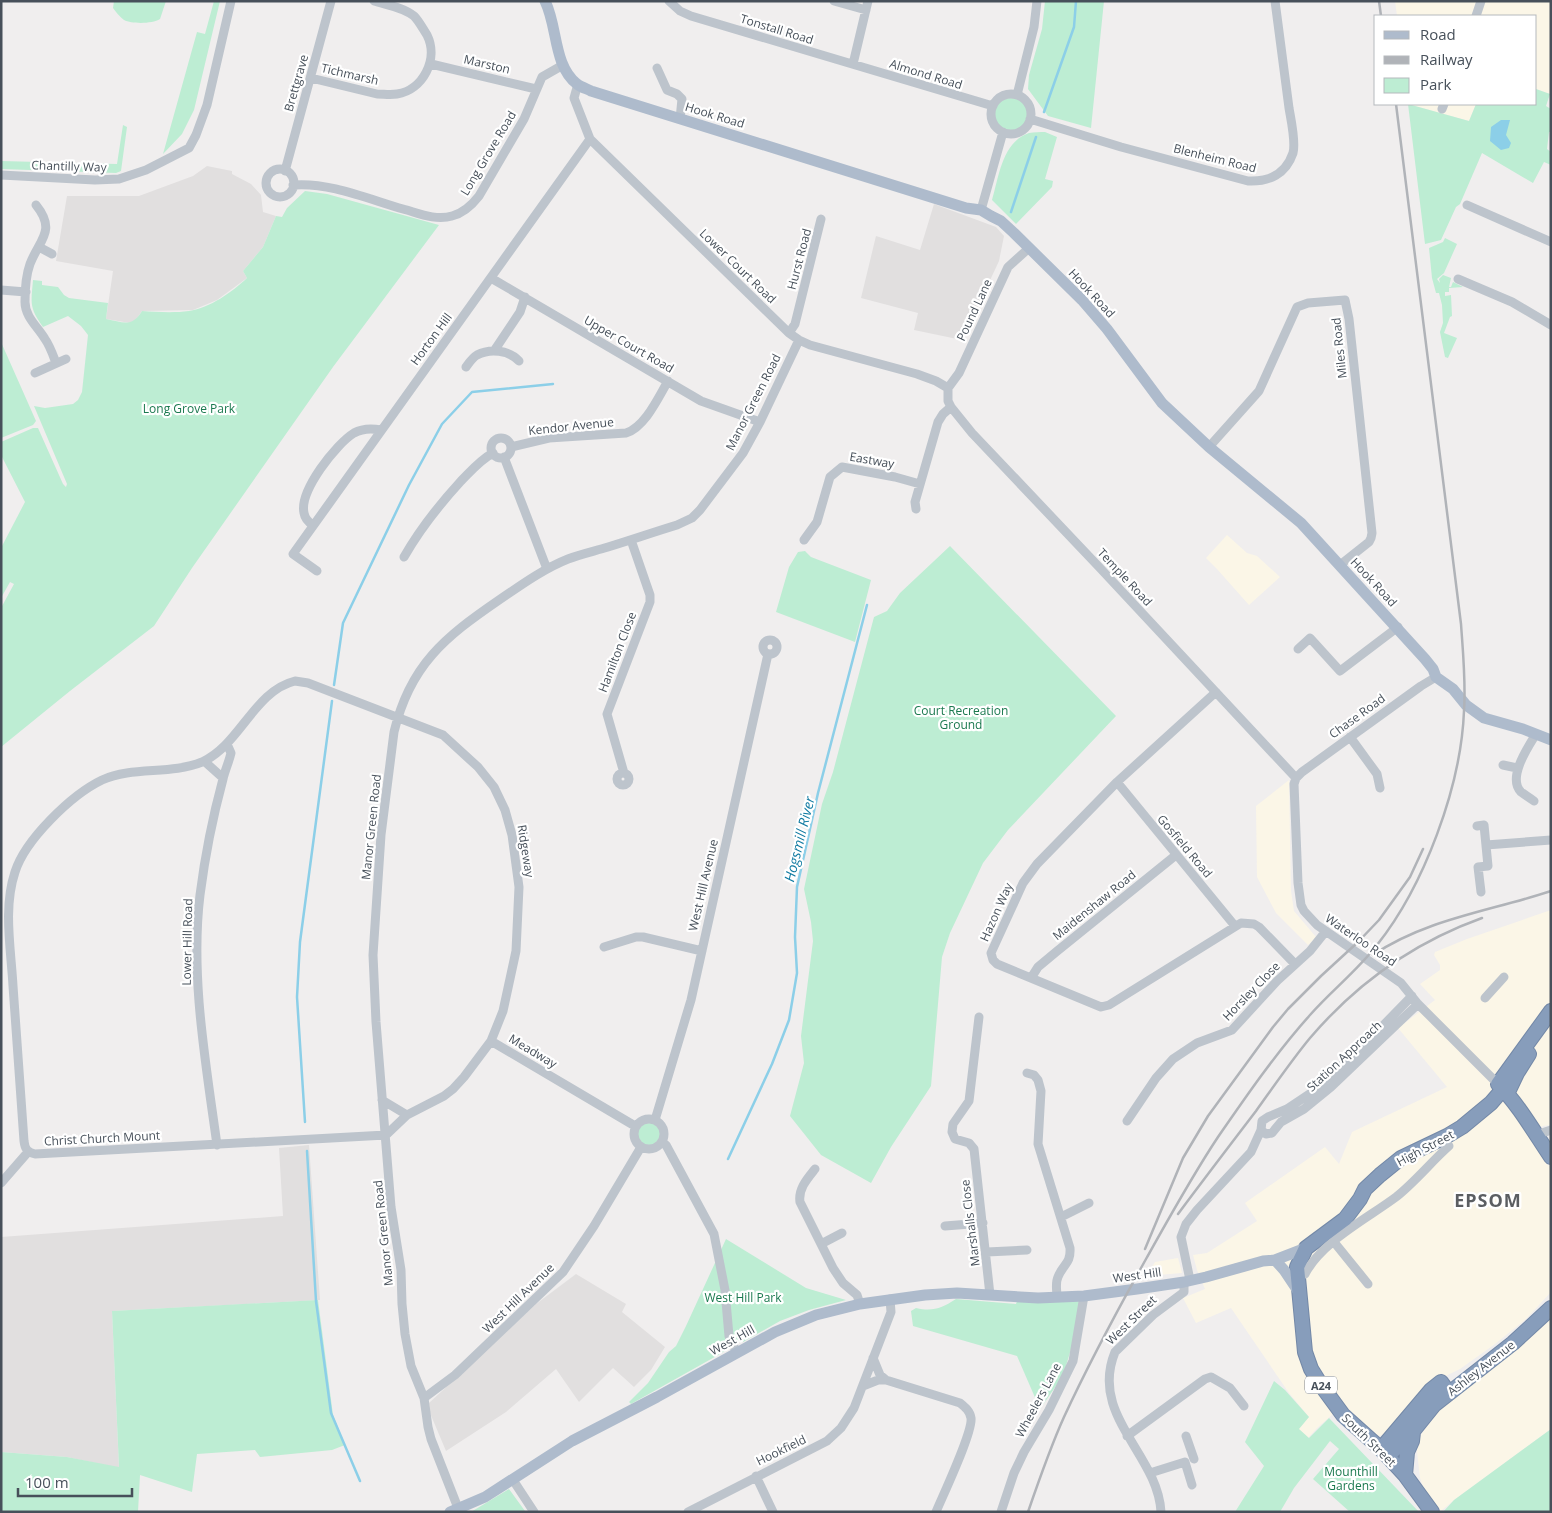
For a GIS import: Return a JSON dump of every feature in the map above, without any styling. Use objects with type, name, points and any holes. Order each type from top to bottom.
[{"type":"highway","name":"High Street","points":[[1502,1089],[1509,1067],[1551,1011]]},
{"type":"highway","name":"High Street","points":[[1306,1248],[1345,1219],[1365,1190],[1401,1158],[1462,1127],[1491,1102],[1517,1072],[1551,1025]]},
{"type":"highway","points":[[1502,1089],[1551,1157]]},
{"type":"highway","name":"South Street","points":[[1306,1248],[1298,1290],[1305,1352],[1311,1369],[1343,1415],[1405,1475],[1432,1512]]},
{"type":"highway","name":"Ashley Avenue","points":[[1384,1453],[1431,1390],[1445,1387],[1513,1343],[1551,1308]]},
{"type":"highway","name":"Ashley Avenue","points":[[1384,1453],[1413,1431],[1434,1405],[1445,1387]]},
{"type":"highway","name":"Ashley Avenue","points":[[1405,1475],[1407,1452],[1412,1441],[1413,1431]]},
{"type":"main road","name":"Hook Road","points":[[545,1],[552,20],[563,65],[578,84],[591,91],[959,206],[981,210],[1001,221],[1082,300],[1107,329],[1162,403],[1209,447],[1301,523],[1398,627],[1433,669],[1436,677],[1466,705],[1484,718],[1551,740]]},
{"type":"main road","points":[[1187,1282],[1263,1261],[1277,1259],[1306,1248]]},
{"type":"main road","points":[[1277,1259],[1301,1271]]},
{"type":"main road","points":[[1277,1259],[1298,1290]]},
{"type":"main road","name":"West Hill","points":[[454,1510],[485,1496],[513,1480],[572,1441],[657,1398],[775,1332],[816,1315],[890,1299],[951,1293],[1038,1298],[1084,1296],[1187,1282]]},
{"type":"street","name":"Chantilly Way","points":[[1,175],[95,180],[119,179],[146,170],[189,148],[207,105],[231,1]]},
{"type":"street","name":"Brettgrave","points":[[285,171],[331,1]]},
{"type":"street","points":[[374,1],[401,9],[415,16],[429,40],[432,52],[431,64]]},
{"type":"street","name":"Tonstall Road","points":[[670,1],[680,11],[691,16],[853,64]]},
{"type":"street","points":[[834,1],[867,5],[853,64]]},
{"type":"street","points":[[1017,95],[1034,27],[1037,1]]},
{"type":"street","name":"Blenheim Road","points":[[1030,119],[1121,147],[1248,181],[1268,179],[1277,175],[1284,170],[1294,150],[1275,1]]},
{"type":"street","points":[[1476,15],[1481,1]]},
{"type":"street","name":"Tichmarsh","points":[[311,78],[377,94],[398,94],[417,83],[431,64]]},
{"type":"street","name":"Marston","points":[[431,64],[536,89]]},
{"type":"street","name":"Almond Road","points":[[853,64],[993,106]]},
{"type":"street","name":"Long Grove Road","points":[[293,185],[304,184],[330,188],[431,217],[452,216],[464,211],[479,196],[524,119],[542,77],[563,65]]},
{"type":"street","points":[[656,68],[666,90],[678,94],[682,99],[680,119]]},
{"type":"street","name":"Lower Court Road","points":[[578,84],[574,98],[590,139],[789,333],[810,345],[917,374],[948,388]]},
{"type":"street","points":[[1004,95],[1017,95],[1028,103],[1030,119],[1027,126],[1017,133],[1003,132],[992,121],[993,106],[1004,95]]},
{"type":"street","points":[[981,210],[1003,132]]},
{"type":"street","name":"Horton Hill","points":[[317,570],[293,554],[590,139]]},
{"type":"street","points":[[277,170],[285,171],[292,176],[293,185],[290,192],[282,196],[274,195],[268,190],[266,183],[270,174],[277,170]]},
{"type":"street","points":[[1467,204],[1551,242]]},
{"type":"street","points":[[36,205],[43,214],[46,224],[44,236],[30,265],[25,304],[27,312],[46,341],[56,363]]},
{"type":"street","name":"Hurst Road","points":[[789,333],[795,324],[822,219]]},
{"type":"street","points":[[39,247],[52,254]]},
{"type":"street","name":"Pound Lane","points":[[948,388],[959,373],[1008,267],[1029,248]]},
{"type":"street","name":"Upper Court Road","points":[[491,278],[525,296],[701,401],[760,422]]},
{"type":"street","points":[[1458,279],[1512,302],[1551,325]]},
{"type":"street","points":[[1,290],[26,292]]},
{"type":"street","points":[[494,351],[520,312],[525,296]]},
{"type":"street","name":"Miles Road","points":[[1209,447],[1259,391],[1297,307],[1308,303],[1345,300],[1349,319],[1372,533],[1369,542],[1340,565]]},
{"type":"street","name":"Manor Green Road","points":[[454,1510],[428,1428],[424,1398],[411,1366],[404,1334],[401,1270],[391,1207],[373,979],[373,934],[381,835],[397,718],[407,691],[424,664],[443,642],[470,620],[547,569],[568,559],[677,525],[692,518],[743,453],[799,340]]},
{"type":"street","points":[[466,367],[479,354],[494,351],[510,354],[519,361]]},
{"type":"street","points":[[35,373],[66,359]]},
{"type":"street","name":"Kendor Avenue","points":[[404,557],[430,516],[442,501],[479,462],[493,453],[491,448],[493,442],[498,437],[504,438],[511,446],[549,438],[626,433],[632,431],[643,421],[668,381]]},
{"type":"street","name":"Temple Road","points":[[948,388],[948,401],[951,407],[972,433],[1296,778]]},
{"type":"street","points":[[916,509],[915,502],[938,422],[951,407]]},
{"type":"street","points":[[313,525],[307,521],[303,504],[311,484],[330,456],[354,433],[372,428],[380,430]]},
{"type":"street","points":[[493,453],[497,458],[504,457],[508,454],[511,446]]},
{"type":"street","points":[[504,457],[547,569]]},
{"type":"street","name":"Eastway","points":[[804,540],[816,522],[830,477],[842,467],[896,477],[920,484]]},
{"type":"street","name":"Hamilton Close","points":[[624,773],[607,714],[650,602],[650,594],[631,540]]},
{"type":"street","points":[[1298,649],[1310,638],[1340,671],[1398,627]]},
{"type":"street","name":"West Hill Avenue","points":[[655,1120],[688,1010],[768,654]]},
{"type":"street","name":"Chase Road","points":[[1296,778],[1350,737],[1436,677]]},
{"type":"street","name":"Christ Church Mount","points":[[386,1135],[35,1154],[28,1152],[24,1147],[9,923],[15,870],[47,824],[74,798],[103,780],[119,775],[180,768],[204,761],[227,744],[252,712],[283,684],[294,680],[308,683],[397,718]]},
{"type":"street","name":"Hazon Way","points":[[1216,692],[1116,782],[1027,876],[992,953],[993,960],[997,964],[1101,1007],[1109,1006],[1235,926]]},
{"type":"street","name":"Ridgeway","points":[[397,718],[444,735],[461,749],[478,766],[494,787],[505,810],[512,835],[517,865],[519,887],[517,938],[510,986],[503,1011],[491,1041]]},
{"type":"street","points":[[1534,801],[1518,788],[1517,768],[1536,734]]},
{"type":"street","points":[[1350,737],[1378,774],[1380,788]]},
{"type":"street","name":"Lower Hill Road","points":[[217,1145],[199,1007],[198,948],[200,896],[223,778],[231,753],[227,744]]},
{"type":"street","points":[[204,761],[223,778]]},
{"type":"street","points":[[1503,765],[1517,768]]},
{"type":"street","name":"Waterloo Road","points":[[1296,778],[1294,784],[1295,824],[1301,905],[1309,917],[1326,931],[1401,983],[1418,1004],[1502,1089]]},
{"type":"street","name":"Gosfield Road","points":[[1116,782],[1235,926]]},
{"type":"street","points":[[1477,826],[1484,825],[1488,866],[1478,867],[1481,892]]},
{"type":"street","points":[[1486,846],[1551,840]]},
{"type":"street","name":"Maidenshaw Road","points":[[1031,978],[1038,967],[1176,854]]},
{"type":"street","points":[[1235,926],[1248,923],[1259,927],[1294,964]]},
{"type":"street","name":"Horsley Close","points":[[1127,1120],[1156,1078],[1173,1059],[1197,1043],[1232,1030],[1294,964],[1310,951],[1326,931]]},
{"type":"street","points":[[604,947],[636,937],[643,937],[702,951]]},
{"type":"street","points":[[1485,998],[1504,977]]},
{"type":"street","name":"Station Approach","points":[[1187,1282],[1181,1237],[1182,1231],[1197,1210],[1251,1152],[1257,1142],[1264,1119],[1287,1109],[1311,1093],[1412,996]]},
{"type":"street","name":"Station Approach","points":[[1261,1130],[1266,1134],[1272,1133],[1281,1122],[1316,1100],[1418,1004]]},
{"type":"street","name":"Marshalls Close","points":[[979,1018],[969,1102],[953,1124],[952,1132],[955,1139],[969,1143],[974,1149],[987,1252],[990,1295]]},
{"type":"street","name":"Meadway","points":[[386,1135],[407,1115],[444,1096],[453,1089],[491,1041],[635,1126]]},
{"type":"street","points":[[1027,1073],[1034,1075],[1041,1086],[1038,1144],[1042,1163],[1070,1248],[1070,1257],[1058,1276],[1058,1297]]},
{"type":"street","points":[[382,1100],[407,1115]]},
{"type":"street","points":[[650,1118],[655,1120],[662,1127],[664,1137],[662,1142],[655,1148],[645,1149],[641,1147],[633,1136],[635,1126],[642,1120],[650,1118]]},
{"type":"street","points":[[1536,1135],[1551,1130]]},
{"type":"street","points":[[662,1142],[666,1145],[714,1234],[725,1290],[729,1336],[737,1354]]},
{"type":"street","points":[[1301,1271],[1366,1217],[1397,1196],[1449,1146]]},
{"type":"street","name":"West Hill Avenue","points":[[424,1398],[455,1375],[564,1272],[641,1147]]},
{"type":"street","points":[[1,1183],[28,1152]]},
{"type":"street","points":[[815,1169],[804,1184],[799,1196],[802,1210],[833,1268],[843,1283],[858,1295],[860,1304]]},
{"type":"street","points":[[1061,1217],[1088,1203]]},
{"type":"street","points":[[945,1226],[983,1223]]},
{"type":"street","points":[[821,1244],[842,1233]]},
{"type":"street","points":[[1334,1242],[1368,1284]]},
{"type":"street","points":[[987,1252],[1027,1250]]},
{"type":"street","name":"West Street","points":[[1161,1512],[1158,1493],[1148,1470],[1127,1436],[1113,1408],[1110,1379],[1112,1360],[1115,1352],[1122,1344],[1153,1315],[1184,1292],[1187,1282]]},
{"type":"street","name":"Wheelers Lane","points":[[1001,1512],[1014,1473],[1049,1410],[1073,1360],[1084,1296]]},
{"type":"street","name":"Hookfield","points":[[688,1512],[827,1441],[835,1435],[848,1419],[863,1386],[891,1312],[890,1299]]},
{"type":"street","points":[[873,1358],[880,1375],[886,1380]]},
{"type":"street","points":[[1127,1436],[1205,1379],[1211,1377],[1230,1388],[1244,1406]]},
{"type":"street","points":[[863,1386],[878,1380],[886,1380],[960,1403],[970,1412],[971,1422],[967,1436],[936,1512]]},
{"type":"street","points":[[1186,1436],[1193,1459],[1192,1485]]},
{"type":"street","points":[[1148,1470],[1193,1459]]},
{"type":"street","points":[[756,1476],[773,1512]]},
{"type":"street","points":[[513,1480],[534,1512]]},
{"type":"shaded area","points":[[1395,1],[1551,1],[1550,94],[1537,89],[1537,15],[1397,15]]},
{"type":"shaded area","points":[[1412,105],[1476,105],[1469,121]]},
{"type":"shaded area","points":[[207,166],[232,171],[232,174],[251,184],[261,195],[263,212],[276,216],[263,247],[243,271],[247,278],[217,300],[193,310],[142,311],[135,321],[130,323],[106,319],[113,271],[56,261],[67,196],[139,196],[193,176]]},
{"type":"shaded area","points":[[934,204],[996,227],[1004,236],[999,261],[962,340],[914,330],[918,313],[861,298],[876,236],[920,250]]},
{"type":"shaded area","points":[[1227,535],[1247,553],[1257,556],[1280,577],[1249,605],[1206,558]]},
{"type":"shaded area","points":[[1289,780],[1291,891],[1294,911],[1316,937],[1308,945],[1276,913],[1257,877],[1256,806]]},
{"type":"shaded area","points":[[1551,910],[1551,1125],[1543,1126],[1528,1135],[1551,1169],[1551,1292],[1526,1319],[1495,1344],[1460,1369],[1425,1386],[1386,1434],[1372,1435],[1342,1406],[1308,1438],[1298,1429],[1309,1417],[1289,1393],[1231,1308],[1196,1323],[1183,1298],[1205,1289],[1193,1255],[1207,1253],[1257,1221],[1245,1203],[1325,1147],[1339,1164],[1352,1132],[1447,1087],[1398,1028],[1435,1000],[1420,984],[1440,970],[1440,965],[1434,955],[1435,952]]},
{"type":"shaded area","points":[[309,1145],[320,1300],[112,1311],[119,1468],[67,1457],[1,1452],[1,1237],[283,1216],[279,1148]]},
{"type":"shaded area","points":[[1178,1258],[1182,1273],[1146,1276],[1155,1262]]},
{"type":"shaded area","points":[[576,1274],[626,1304],[622,1312],[665,1347],[651,1370],[634,1387],[613,1368],[579,1402],[556,1369],[506,1412],[446,1451],[430,1413],[429,1403],[536,1304]]},
{"type":"shaded area","points":[[1551,1316],[1551,1429],[1441,1511],[1425,1492],[1420,1478],[1417,1452],[1418,1441],[1422,1433],[1439,1411],[1512,1353]]},
{"type":"green space","points":[[114,1],[166,1],[160,19],[142,23],[124,20],[113,8]]},
{"type":"green space","points":[[214,1],[220,1],[194,110],[182,134],[163,154],[197,32],[205,34]]},
{"type":"green space","points":[[1045,1],[1104,1],[1091,128],[1048,116],[1028,89],[1029,75],[1042,29]]},
{"type":"green space","points":[[1537,89],[1550,94],[1546,106],[1551,109],[1551,132],[1549,132],[1547,149],[1551,152],[1551,165],[1544,162],[1533,183],[1482,153],[1460,204],[1456,207],[1441,240],[1425,244],[1408,105],[1469,121],[1476,105],[1537,105]]},
{"type":"green space","points":[[1011,98],[1023,103],[1028,115],[1023,127],[1011,132],[999,127],[994,115],[999,103]]},
{"type":"green space","points":[[123,125],[127,127],[121,171],[116,173],[1,169],[1,161],[117,164]]},
{"type":"green space","points":[[1045,132],[1057,137],[1045,179],[1053,181],[1052,187],[1016,224],[992,200],[1003,161],[1007,152],[1020,138],[1029,133]]},
{"type":"green space","name":"Long Grove Park","points":[[305,191],[327,194],[439,225],[333,367],[192,568],[154,626],[1,747],[1,608],[14,584],[10,582],[1,598],[1,548],[25,502],[1,455],[1,442],[33,428],[38,428],[66,487],[67,484],[34,406],[45,408],[73,404],[78,400],[82,392],[88,335],[81,326],[68,316],[43,327],[33,310],[33,280],[42,281],[42,285],[58,287],[69,298],[108,303],[106,319],[117,321],[131,322],[142,311],[177,312],[205,307],[235,289],[247,278],[243,271],[263,247],[276,216],[282,217],[287,208]]},
{"type":"green space","points":[[1445,238],[1457,244],[1444,273],[1437,279],[1440,283],[1439,279],[1443,275],[1451,278],[1449,287],[1451,287],[1453,282],[1463,287],[1449,288],[1449,292],[1445,292],[1445,296],[1451,295],[1452,316],[1444,333],[1457,338],[1448,358],[1445,357],[1440,332],[1443,323],[1442,305],[1432,278],[1429,248],[1443,242]]},
{"type":"green space","points":[[1,342],[36,421],[33,425],[1,438]]},
{"type":"green space","name":"Court Recreation Ground","points":[[950,546],[1116,716],[1008,830],[983,863],[950,933],[942,957],[931,1086],[891,1147],[871,1183],[821,1155],[790,1116],[804,1063],[801,1036],[813,941],[804,889],[822,804],[833,772],[874,617],[887,611],[900,593]]},
{"type":"green space","points":[[805,551],[811,557],[871,580],[855,642],[776,612],[789,567],[798,552]]},
{"type":"green space","points":[[649,1123],[657,1126],[660,1134],[657,1142],[649,1145],[641,1142],[638,1134],[641,1126]]},
{"type":"green space","name":"West Hill Park","points":[[726,1239],[806,1288],[846,1300],[809,1310],[780,1321],[743,1342],[739,1342],[631,1404],[629,1402],[648,1383],[669,1352],[676,1346]]},
{"type":"green space","points":[[956,1299],[1016,1304],[1017,1301],[1080,1300],[1074,1339],[1063,1376],[1040,1409],[1017,1356],[913,1326],[911,1311],[916,1308],[927,1310],[937,1308]]},
{"type":"green space","points":[[318,1300],[333,1415],[345,1445],[332,1450],[260,1457],[255,1450],[197,1454],[192,1492],[140,1475],[138,1512],[1,1512],[1,1452],[67,1457],[119,1467],[112,1311]]},
{"type":"green space","name":"Mounthill Gardens","points":[[1274,1381],[1285,1390],[1309,1417],[1299,1429],[1309,1438],[1329,1418],[1419,1512],[1350,1512],[1313,1479],[1339,1449],[1330,1441],[1294,1488],[1280,1512],[1235,1512],[1264,1466],[1245,1442]]},
{"type":"green space","points":[[1551,1429],[1551,1512],[1443,1512],[1454,1500]]},
{"type":"green space","points":[[509,1489],[525,1511],[471,1512]]},
{"type":"water","points":[[1501,120],[1510,120],[1506,135],[1511,143],[1509,148],[1501,150],[1490,141],[1491,127]]},
{"type":"waterway","name":"Hogsmill River","points":[[1044,112],[1074,27],[1076,1]]},
{"type":"waterway","name":"Hogsmill River","points":[[1011,212],[1036,137]]},
{"type":"waterway","points":[[334,685],[343,623],[409,485],[442,424],[472,392],[553,384]]},
{"type":"waterway","name":"Hogsmill River","points":[[728,1159],[772,1064],[789,1020],[797,973],[795,937],[797,887],[818,793],[867,605]]},
{"type":"waterway","points":[[305,1122],[297,997],[300,942],[332,701]]},
{"type":"waterway","points":[[307,1151],[316,1301],[331,1413],[360,1481]]},
{"type":"railway","points":[[1379,1],[1381,15]]},
{"type":"railway","points":[[1028,1512],[1054,1440],[1083,1377],[1124,1298],[1190,1182],[1229,1121],[1285,1044],[1318,1006],[1353,972],[1377,945],[1394,921],[1424,865],[1448,803],[1456,771],[1464,711],[1461,624],[1396,105]]},
{"type":"railway","points":[[1145,1249],[1183,1158],[1208,1116],[1288,1009],[1379,920],[1410,877],[1423,849]]},
{"type":"railway","points":[[1373,955],[1393,943],[1437,924],[1551,891]]},
{"type":"railway","points":[[1178,1214],[1310,1038],[1347,999],[1388,966],[1411,952],[1433,939],[1482,918]]},
{"type":"district","name":"EPSOM","points":[[1488,1200]]}]
